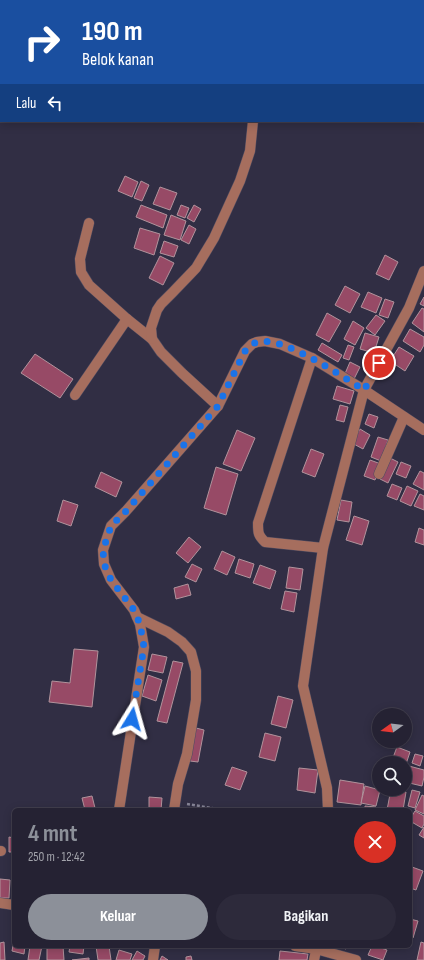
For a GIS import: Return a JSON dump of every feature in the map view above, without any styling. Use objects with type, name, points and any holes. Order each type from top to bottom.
[{"type":"street","points":[[152,339],[151,328],[157,310],[196,268],[214,238],[240,181],[250,150],[253,122]]},
{"type":"street","points":[[89,224],[80,259],[81,272],[89,285],[152,339],[161,352],[218,406]]},
{"type":"street","points":[[328,808],[327,788],[303,686],[323,548],[364,390],[409,308],[424,270]]},
{"type":"street","points":[[75,395],[127,319]]},
{"type":"street","points":[[119,808],[144,647],[140,624],[134,610],[111,580],[104,564],[103,550],[111,526],[126,511],[218,406],[245,351],[252,344],[265,341],[280,344],[312,358],[364,390],[424,430]]},
{"type":"street","points":[[312,358],[258,523],[258,533],[265,542],[323,548]]},
{"type":"street","points":[[379,474],[404,417]]},
{"type":"street","points":[[137,617],[168,632],[182,642],[191,652],[196,671],[196,700],[187,754],[178,784],[175,806]]},
{"type":"street","points":[[0,903],[12,905]]},
{"type":"street","points":[[153,960],[155,948]]},
{"type":"street","points":[[314,960],[317,948],[356,960]]},
{"type":"path","points":[[175,806],[200,808]]},
{"type":"building","points":[[125,176],[138,182],[132,197],[118,191]]},
{"type":"building","points":[[141,181],[149,185],[142,201],[134,198]]},
{"type":"building","points":[[160,187],[177,193],[170,210],[153,204]]},
{"type":"building","points":[[141,205],[167,215],[163,228],[136,217]]},
{"type":"building","points":[[181,205],[189,208],[185,218],[177,215]]},
{"type":"building","points":[[194,205],[201,209],[194,222],[187,218]]},
{"type":"building","points":[[171,215],[186,221],[180,240],[164,235]]},
{"type":"building","points":[[189,225],[196,229],[189,244],[181,240]]},
{"type":"building","points":[[140,228],[160,234],[154,255],[134,248]]},
{"type":"building","points":[[164,241],[178,246],[174,257],[160,253]]},
{"type":"building","points":[[385,255],[398,262],[389,280],[376,274]]},
{"type":"building","points":[[160,256],[174,263],[163,285],[149,278]]},
{"type":"building","points":[[345,286],[360,294],[350,313],[335,305]]},
{"type":"building","points":[[368,292],[382,298],[376,313],[361,307]]},
{"type":"building","points":[[424,297],[424,306],[420,304]]},
{"type":"building","points":[[385,299],[394,302],[388,318],[379,315]]},
{"type":"building","points":[[422,308],[424,309],[424,332],[412,323]]},
{"type":"building","points":[[327,313],[341,321],[329,342],[316,335]]},
{"type":"building","points":[[376,315],[385,321],[375,335],[366,328]]},
{"type":"building","points":[[353,321],[364,328],[355,345],[344,339]]},
{"type":"building","points":[[410,329],[424,337],[424,345],[420,352],[403,341]]},
{"type":"building","points":[[365,333],[379,337],[374,353],[360,349]]},
{"type":"building","points":[[322,343],[342,355],[338,362],[318,350]]},
{"type":"building","points":[[348,345],[354,347],[349,360],[343,358]]},
{"type":"building","points":[[399,347],[414,356],[405,371],[390,361]]},
{"type":"building","points":[[35,354],[73,379],[60,398],[21,373]]},
{"type":"building","points":[[350,362],[360,367],[353,381],[344,376]]},
{"type":"building","points":[[337,386],[354,391],[350,404],[333,399]]},
{"type":"building","points":[[340,405],[348,407],[344,422],[336,420]]},
{"type":"building","points":[[369,414],[378,417],[374,428],[365,424]]},
{"type":"building","points":[[360,429],[370,435],[363,449],[352,443]]},
{"type":"building","points":[[237,430],[255,438],[241,471],[223,464]]},
{"type":"building","points":[[378,437],[388,440],[381,461],[371,457]]},
{"type":"building","points":[[311,449],[324,454],[315,477],[302,472]]},
{"type":"building","points":[[390,458],[398,462],[388,483],[380,479]]},
{"type":"building","points":[[370,460],[381,464],[375,480],[364,476]]},
{"type":"building","points":[[401,462],[411,466],[406,478],[396,474]]},
{"type":"building","points":[[216,467],[238,474],[226,515],[204,508]]},
{"type":"building","points":[[420,471],[424,473],[424,490],[413,484]]},
{"type":"building","points":[[101,472],[122,482],[116,497],[95,487]]},
{"type":"building","points":[[392,484],[402,488],[397,500],[387,496]]},
{"type":"building","points":[[407,486],[418,491],[411,506],[400,501]]},
{"type":"building","points":[[420,494],[424,496],[424,510],[414,506]]},
{"type":"building","points":[[63,500],[78,505],[71,526],[57,521]]},
{"type":"building","points":[[341,500],[352,502],[349,522],[337,520]]},
{"type":"building","points":[[354,516],[369,521],[362,545],[346,540]]},
{"type":"building","points":[[419,528],[424,530],[424,545],[415,542]]},
{"type":"building","points":[[189,537],[201,547],[188,563],[176,553]]},
{"type":"building","points":[[222,551],[235,557],[227,575],[214,569]]},
{"type":"building","points":[[239,559],[254,564],[250,578],[235,573]]},
{"type":"building","points":[[192,564],[202,569],[196,582],[185,577]]},
{"type":"building","points":[[260,565],[276,571],[270,589],[253,583]]},
{"type":"building","points":[[289,567],[303,569],[300,590],[286,588]]},
{"type":"building","points":[[188,584],[191,595],[176,599],[174,588]]},
{"type":"building","points":[[285,591],[297,593],[294,612],[281,609]]},
{"type":"building","points":[[74,649],[98,651],[92,707],[49,702],[52,681],[70,683]]},
{"type":"building","points":[[152,654],[167,657],[163,673],[148,670]]},
{"type":"building","points":[[173,661],[183,663],[167,723],[157,721]]},
{"type":"building","points":[[148,675],[162,680],[156,701],[142,696]]},
{"type":"building","points":[[278,696],[293,700],[286,728],[271,724]]},
{"type":"building","points":[[196,728],[204,730],[198,762],[190,761]]},
{"type":"building","points":[[265,733],[281,737],[275,761],[259,757]]},
{"type":"building","points":[[397,748],[410,752],[409,756],[394,756]]},
{"type":"building","points":[[415,754],[423,756],[420,766],[412,763]]},
{"type":"building","points":[[232,767],[247,772],[240,790],[225,785]]},
{"type":"building","points":[[412,767],[424,770],[422,786],[412,784]]},
{"type":"building","points":[[299,768],[318,770],[315,793],[297,790]]},
{"type":"building","points":[[340,780],[364,784],[361,805],[337,802]]},
{"type":"building","points":[[365,786],[372,788],[372,796],[378,796],[376,806],[361,803]]},
{"type":"building","points":[[412,790],[420,792],[415,808],[408,806],[410,796],[412,796]]},
{"type":"building","points":[[422,795],[424,796],[424,814],[415,810]]},
{"type":"building","points":[[92,796],[95,808],[84,808],[82,798]]},
{"type":"building","points":[[390,796],[405,796],[403,808],[387,808]]},
{"type":"building","points":[[149,797],[162,798],[161,808],[149,808]]},
{"type":"building","points":[[365,806],[376,807],[376,808],[365,808]]},
{"type":"building","points":[[415,811],[424,816],[424,824],[422,828],[412,822],[412,816]]},
{"type":"building","points":[[424,827],[424,838],[419,835]]},
{"type":"building","points":[[9,837],[12,838],[12,852],[9,852]]},
{"type":"building","points":[[412,867],[423,871],[416,890],[412,889]]},
{"type":"building","points":[[0,879],[10,880],[9,898],[0,898]]},
{"type":"building","points":[[412,920],[418,921],[412,938]]},
{"type":"building","points":[[4,942],[5,960],[0,960],[0,943]]},
{"type":"building","points":[[421,942],[424,943],[424,960],[417,960]]},
{"type":"building","points":[[13,948],[25,948],[24,954],[12,951]]},
{"type":"building","points":[[30,948],[42,948],[39,960],[28,960]]},
{"type":"building","points":[[47,948],[63,948],[64,960],[47,960]]},
{"type":"building","points":[[70,948],[84,948],[83,954],[69,952]]},
{"type":"building","points":[[96,948],[109,948],[111,960],[98,960]]},
{"type":"building","points":[[371,948],[381,948],[387,950],[383,960],[368,955]]},
{"type":"building","points":[[119,950],[132,954],[130,960],[116,960]]},
{"type":"building","points":[[137,951],[145,956],[143,960],[132,960]]},
{"type":"building","points":[[280,951],[308,954],[307,960],[279,960]]},
{"type":"building","points":[[162,956],[168,960],[160,960]]},
{"type":"building","points":[[191,956],[192,960],[186,960],[186,957]]},
{"type":"building","points":[[89,958],[89,960],[72,960]]},
{"type":"route","points":[[132,719],[144,647],[140,624],[134,610],[111,580],[104,564],[103,550],[111,526],[126,511],[218,406],[245,351],[252,344],[265,341],[280,344],[312,358],[364,390],[379,363]]}]
